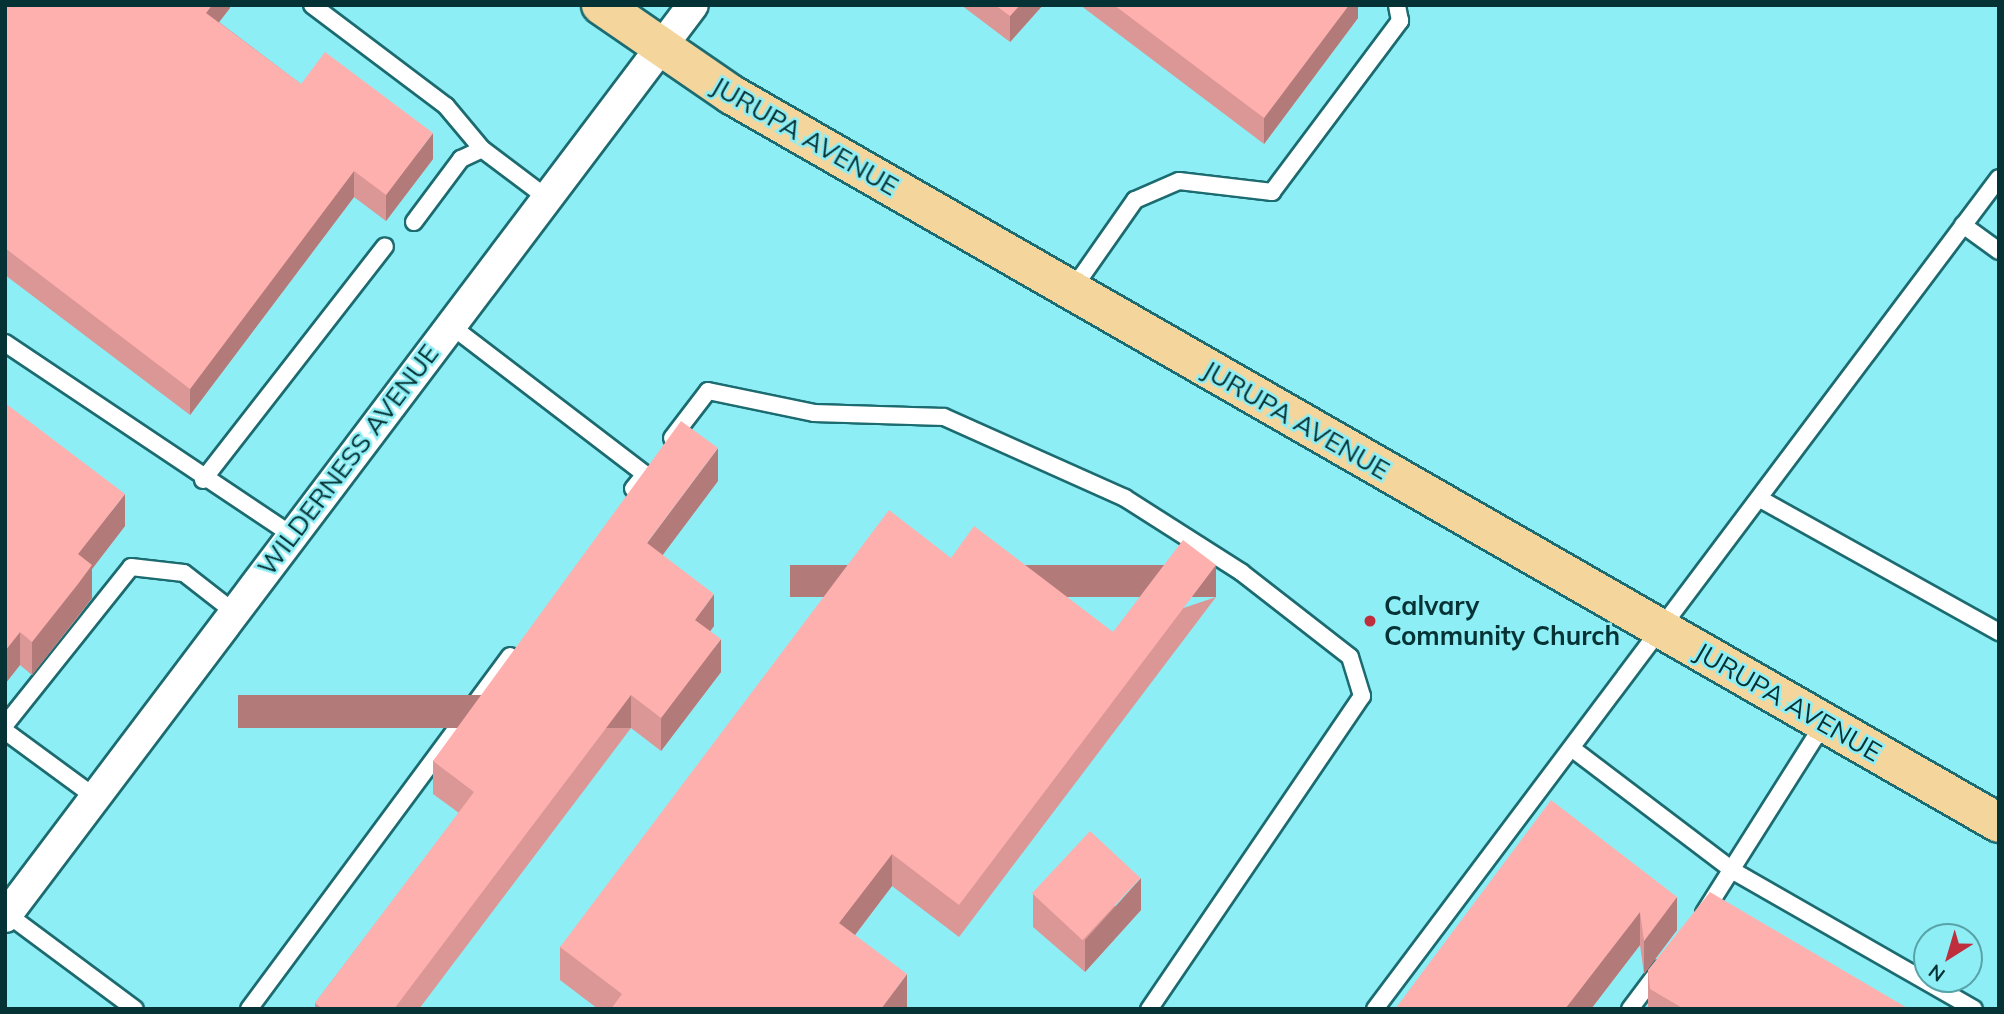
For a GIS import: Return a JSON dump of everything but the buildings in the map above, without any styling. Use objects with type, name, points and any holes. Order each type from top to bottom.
[{"type":"main road","name":"JURUPA AVENUE","points":[[601,5],[658,48],[1072,290],[1999,823]]},
{"type":"street","name":"WILDERNESS AVENUE","points":[[6,916],[693,5]]},
{"type":"lane","points":[[313,5],[446,106],[482,149],[546,197]]},
{"type":"lane","points":[[1072,290],[1135,200],[1179,181],[1272,192],[1400,21],[1397,5]]},
{"type":"lane","points":[[414,222],[461,159],[482,149]]},
{"type":"lane","points":[[1375,1009],[1664,631],[1999,178]]},
{"type":"lane","points":[[1963,225],[1999,251]]},
{"type":"lane","points":[[203,480],[385,246]]},
{"type":"lane","points":[[450,326],[653,463]]},
{"type":"lane","points":[[5,343],[203,480],[292,535]]},
{"type":"lane","points":[[620,507],[708,391],[814,413],[944,417],[1125,498],[1241,572],[1350,657],[1362,696],[1149,1009]]},
{"type":"lane","points":[[1760,499],[1999,632]]},
{"type":"lane","points":[[5,725],[131,567],[184,573],[234,612]]},
{"type":"lane","points":[[248,1009],[521,641]]},
{"type":"lane","points":[[1694,925],[1735,872],[1824,723]]},
{"type":"lane","points":[[5,731],[95,797]]},
{"type":"lane","points":[[1574,750],[1735,872],[1974,1009]]},
{"type":"lane","points":[[6,916],[135,1009]]},
{"type":"lane","points":[[1630,1009],[1670,956]]},
{"type":"place","name":"Calvary Community Church","points":[[1370,621]]}]
